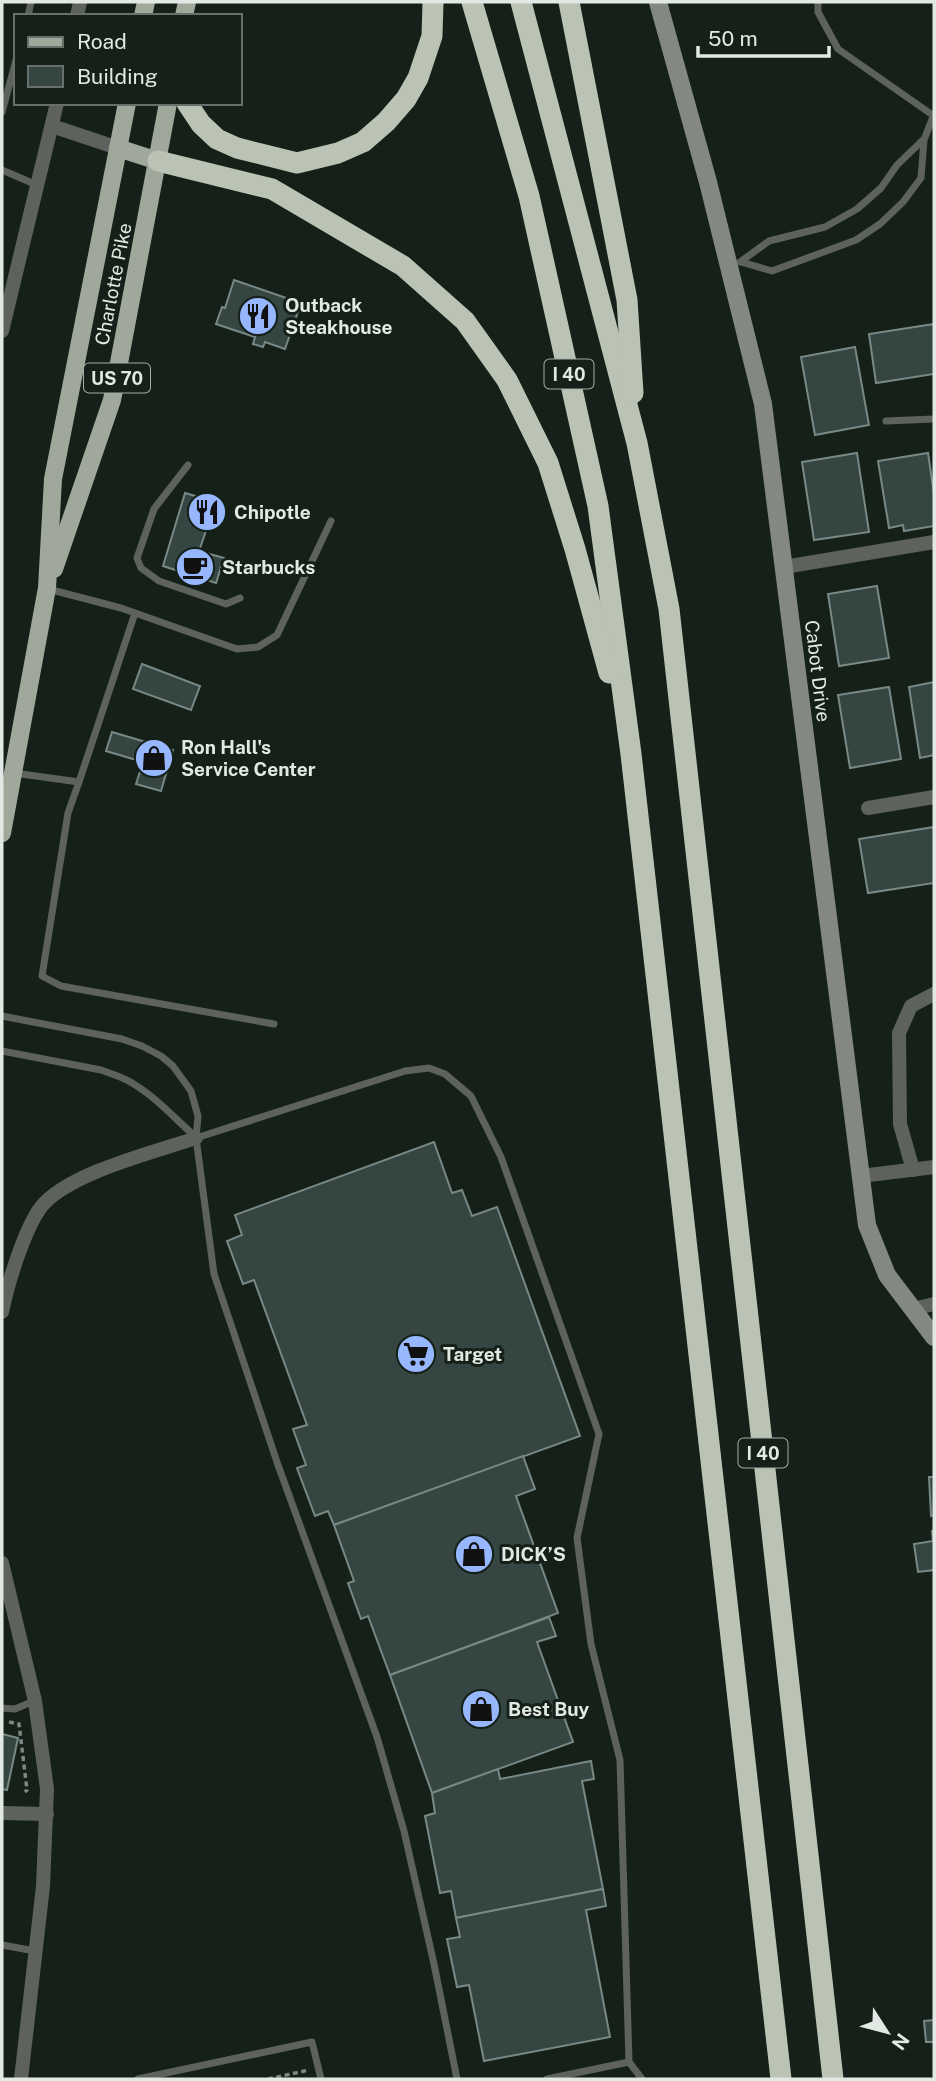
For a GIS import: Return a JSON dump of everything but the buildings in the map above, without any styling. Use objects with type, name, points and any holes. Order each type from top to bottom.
[{"type":"highway","points":[[188,105],[201,124],[217,139],[237,148],[297,163],[338,153],[363,142],[386,122],[406,99],[418,78],[432,36],[433,2]]},
{"type":"highway","name":"I 40","points":[[472,2],[530,196],[597,506],[631,754],[781,2079]]},
{"type":"highway","name":"I 40","points":[[520,2],[637,443],[669,608],[833,2079]]},
{"type":"highway","points":[[569,2],[627,300],[637,443]]},
{"type":"highway","points":[[158,161],[272,189],[403,266],[465,321],[507,380],[548,463],[575,549],[631,754]]},
{"type":"main road","name":"Charlotte Pike","points":[[2,833],[47,588],[53,479],[127,105]]},
{"type":"main road","name":"Charlotte Pike","points":[[47,588],[112,400],[168,105]]},
{"type":"main road","points":[[118,148],[158,161]]},
{"type":"street","name":"Cabot Drive","points":[[657,2],[735,264],[763,404],[867,1225],[887,1275],[934,1337]]},
{"type":"street","points":[[2,331],[57,105]]},
{"type":"street","points":[[52,126],[118,148]]},
{"type":"street","points":[[783,567],[934,542]]},
{"type":"street","points":[[868,808],[934,797]]},
{"type":"street","points":[[913,1170],[900,1124],[899,1033],[911,1006],[934,994]]},
{"type":"street","points":[[2,1312],[8,1285],[33,1220],[43,1205],[75,1181],[196,1138]]},
{"type":"street","points":[[861,1176],[934,1167]]},
{"type":"street","points":[[913,1309],[934,1304]]},
{"type":"street","points":[[2,1563],[35,1701],[47,1789],[43,1886],[20,2079]]},
{"type":"street","points":[[2,1814],[47,1814]]},
{"type":"lane","points":[[735,264],[772,271],[856,240],[880,224],[904,202],[921,178],[923,140],[934,115],[838,49],[818,12],[818,2]]},
{"type":"lane","points":[[2,111],[14,67]]},
{"type":"lane","points":[[735,264],[769,241],[825,227],[857,209],[881,188],[897,166],[923,140]]},
{"type":"lane","points":[[2,170],[37,185]]},
{"type":"lane","points":[[886,421],[934,419]]},
{"type":"lane","points":[[187,465],[155,509],[137,558],[141,568],[159,581],[226,604],[240,597]]},
{"type":"lane","points":[[47,588],[135,613],[237,649],[258,647],[277,635],[331,521]]},
{"type":"lane","points":[[135,613],[68,813],[42,976],[61,986],[274,1024]]},
{"type":"lane","points":[[13,773],[79,782]]},
{"type":"lane","points":[[2,1016],[142,1045],[173,1066],[191,1091],[198,1116],[196,1138],[214,1274],[278,1465],[377,1737],[404,1831],[457,2079]]},
{"type":"lane","points":[[2,1051],[101,1070],[117,1076],[147,1094],[196,1138]]},
{"type":"lane","points":[[196,1138],[405,1071],[429,1068],[445,1074],[471,1096],[501,1157],[599,1434],[578,1538],[591,1644],[620,1760],[629,2062],[642,2079]]},
{"type":"lane","points":[[2,1708],[15,1709],[35,1701]]},
{"type":"lane","points":[[2,1945],[35,1951]]},
{"type":"lane","points":[[138,2079],[312,2042],[321,2079]]},
{"type":"lane","points":[[547,2079],[629,2062]]},
{"type":"path","points":[[2,1721],[19,1724],[27,1790],[24,1792]]},
{"type":"path","points":[[268,2079],[318,2068]]},
{"type":"place","name":"Outback Steakhouse","points":[[258,316]]},
{"type":"place","name":"Chipotle","points":[[207,512]]},
{"type":"place","name":"Starbucks","points":[[195,567]]},
{"type":"place","name":"Ron Hall's Service Center","points":[[154,758]]},
{"type":"place","name":"Target","points":[[416,1354]]},
{"type":"place","name":"DICK’S","points":[[474,1554]]},
{"type":"place","name":"Best Buy","points":[[481,1709]]}]
